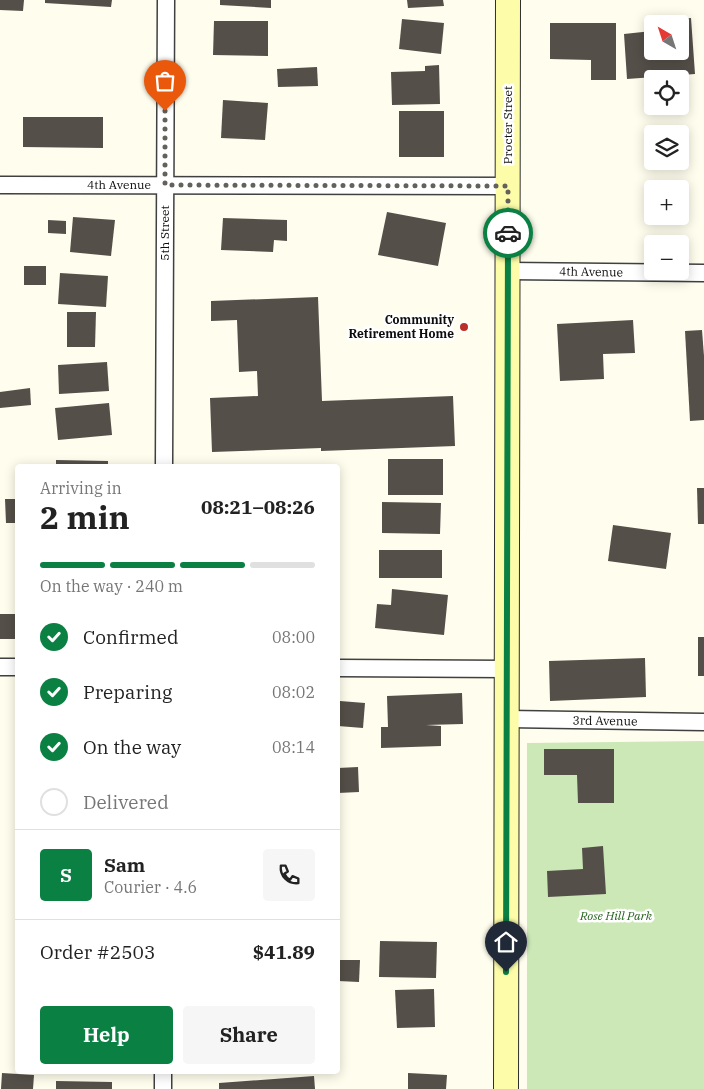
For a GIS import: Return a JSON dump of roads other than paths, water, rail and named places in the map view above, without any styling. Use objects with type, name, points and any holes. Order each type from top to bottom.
[{"type":"street","name":"5th Street","points":[[164,464],[166,0]]},
{"type":"street","name":"Procter Street","points":[[506,1089],[508,0]]},
{"type":"street","name":"4th Avenue","points":[[0,185],[508,186]]},
{"type":"street","name":"4th Avenue","points":[[508,271],[704,273]]},
{"type":"street","points":[[0,667],[15,668]]},
{"type":"street","points":[[340,668],[507,669]]},
{"type":"street","name":"3rd Avenue","points":[[507,719],[704,722]]},
{"type":"street","points":[[163,1074],[163,1089]]},
{"type":"place","name":"Community Retirement Home","points":[[464,327]]},
{"type":"park label","name":"Rose Hill Park","points":[[616,916]]}]
